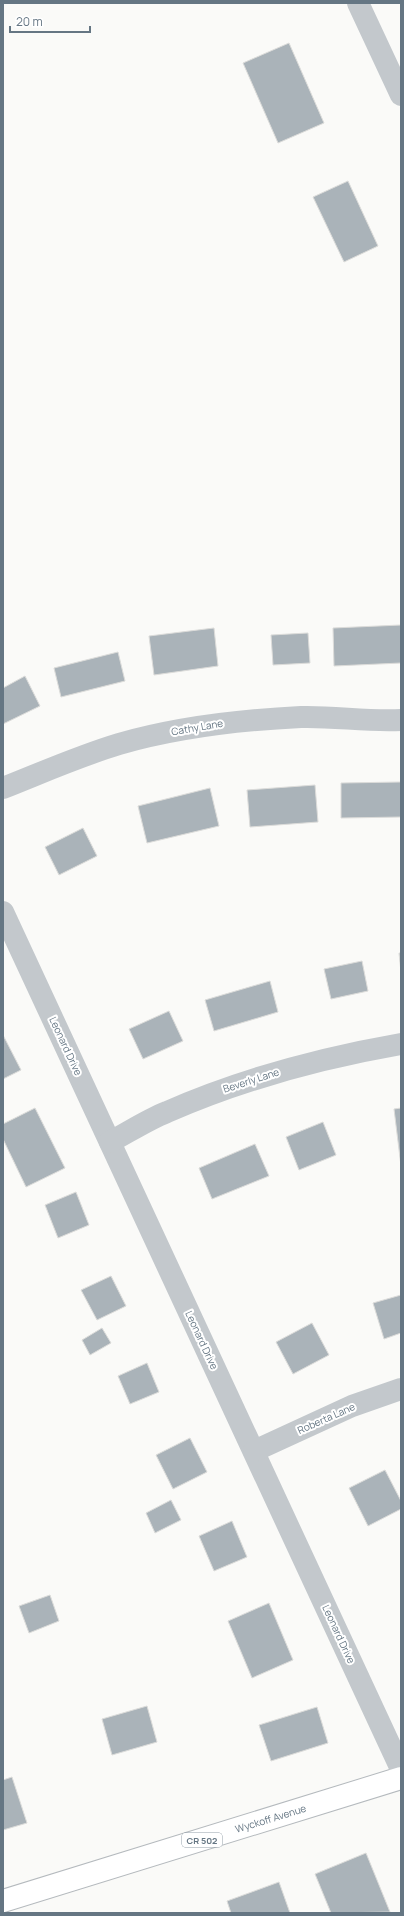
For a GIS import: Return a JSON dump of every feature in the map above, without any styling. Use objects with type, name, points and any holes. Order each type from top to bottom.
[{"type":"main road","name":"Wyckoff Avenue","points":[[3,1901],[401,1778]]},
{"type":"street","points":[[358,3],[401,95]]},
{"type":"street","name":"Cathy Lane","points":[[3,788],[119,744],[176,730],[234,721],[303,717],[401,720]]},
{"type":"street","name":"Leonard Drive","points":[[3,912],[401,1769]]},
{"type":"street","name":"Beverly Lane","points":[[110,1142],[165,1112],[223,1089],[287,1069],[353,1052],[401,1044]]},
{"type":"street","name":"Roberta Lane","points":[[254,1451],[352,1406],[401,1389]]},
{"type":"building","points":[[289,43],[324,123],[278,143],[243,63]]},
{"type":"building","points":[[348,181],[378,246],[344,262],[313,197]]},
{"type":"building","points":[[401,625],[401,663],[334,666],[333,628]]},
{"type":"building","points":[[214,628],[218,666],[154,675],[149,636]]},
{"type":"building","points":[[308,633],[310,663],[273,665],[271,635]]},
{"type":"building","points":[[118,652],[125,681],[61,697],[54,668]]},
{"type":"building","points":[[25,676],[40,706],[3,724],[3,688]]},
{"type":"building","points":[[401,782],[401,817],[341,818],[341,783]]},
{"type":"building","points":[[315,785],[318,822],[250,827],[247,790]]},
{"type":"building","points":[[210,788],[219,826],[147,843],[138,806]]},
{"type":"building","points":[[83,828],[97,856],[59,875],[45,847]]},
{"type":"building","points":[[399,953],[401,953],[401,972]]},
{"type":"building","points":[[362,961],[368,991],[331,999],[324,969]]},
{"type":"building","points":[[270,981],[278,1012],[214,1031],[205,1000]]},
{"type":"building","points":[[169,1011],[183,1041],[143,1059],[129,1029]]},
{"type":"building","points":[[3,1035],[21,1070],[3,1079]]},
{"type":"building","points":[[35,1108],[65,1168],[26,1187],[3,1139],[3,1124]]},
{"type":"building","points":[[401,1108],[401,1166],[394,1109]]},
{"type":"building","points":[[323,1122],[336,1155],[299,1170],[286,1137]]},
{"type":"building","points":[[255,1144],[269,1176],[212,1199],[199,1168]]},
{"type":"building","points":[[76,1192],[89,1225],[58,1238],[45,1205]]},
{"type":"building","points":[[111,1276],[126,1306],[97,1320],[81,1290]]},
{"type":"building","points":[[401,1295],[401,1333],[384,1339],[373,1303]]},
{"type":"building","points":[[312,1323],[329,1355],[293,1374],[276,1342]]},
{"type":"building","points":[[102,1328],[111,1343],[90,1355],[82,1340]]},
{"type":"building","points":[[147,1363],[159,1392],[130,1404],[118,1376]]},
{"type":"building","points":[[190,1438],[207,1472],[173,1489],[156,1455]]},
{"type":"building","points":[[385,1470],[401,1501],[401,1509],[368,1526],[349,1488]]},
{"type":"building","points":[[171,1500],[181,1520],[155,1533],[146,1513]]},
{"type":"building","points":[[232,1521],[247,1557],[214,1571],[199,1536]]},
{"type":"building","points":[[50,1595],[59,1621],[29,1633],[19,1606]]},
{"type":"building","points":[[269,1603],[293,1660],[252,1678],[228,1621]]},
{"type":"building","points":[[147,1706],[157,1742],[112,1755],[102,1719]]},
{"type":"building","points":[[317,1707],[328,1743],[271,1761],[259,1725]]},
{"type":"building","points":[[12,1777],[27,1823],[3,1830],[3,1780]]},
{"type":"building","points":[[366,1853],[390,1912],[331,1913],[315,1874]]},
{"type":"building","points":[[279,1882],[290,1913],[231,1913],[227,1901]]}]
